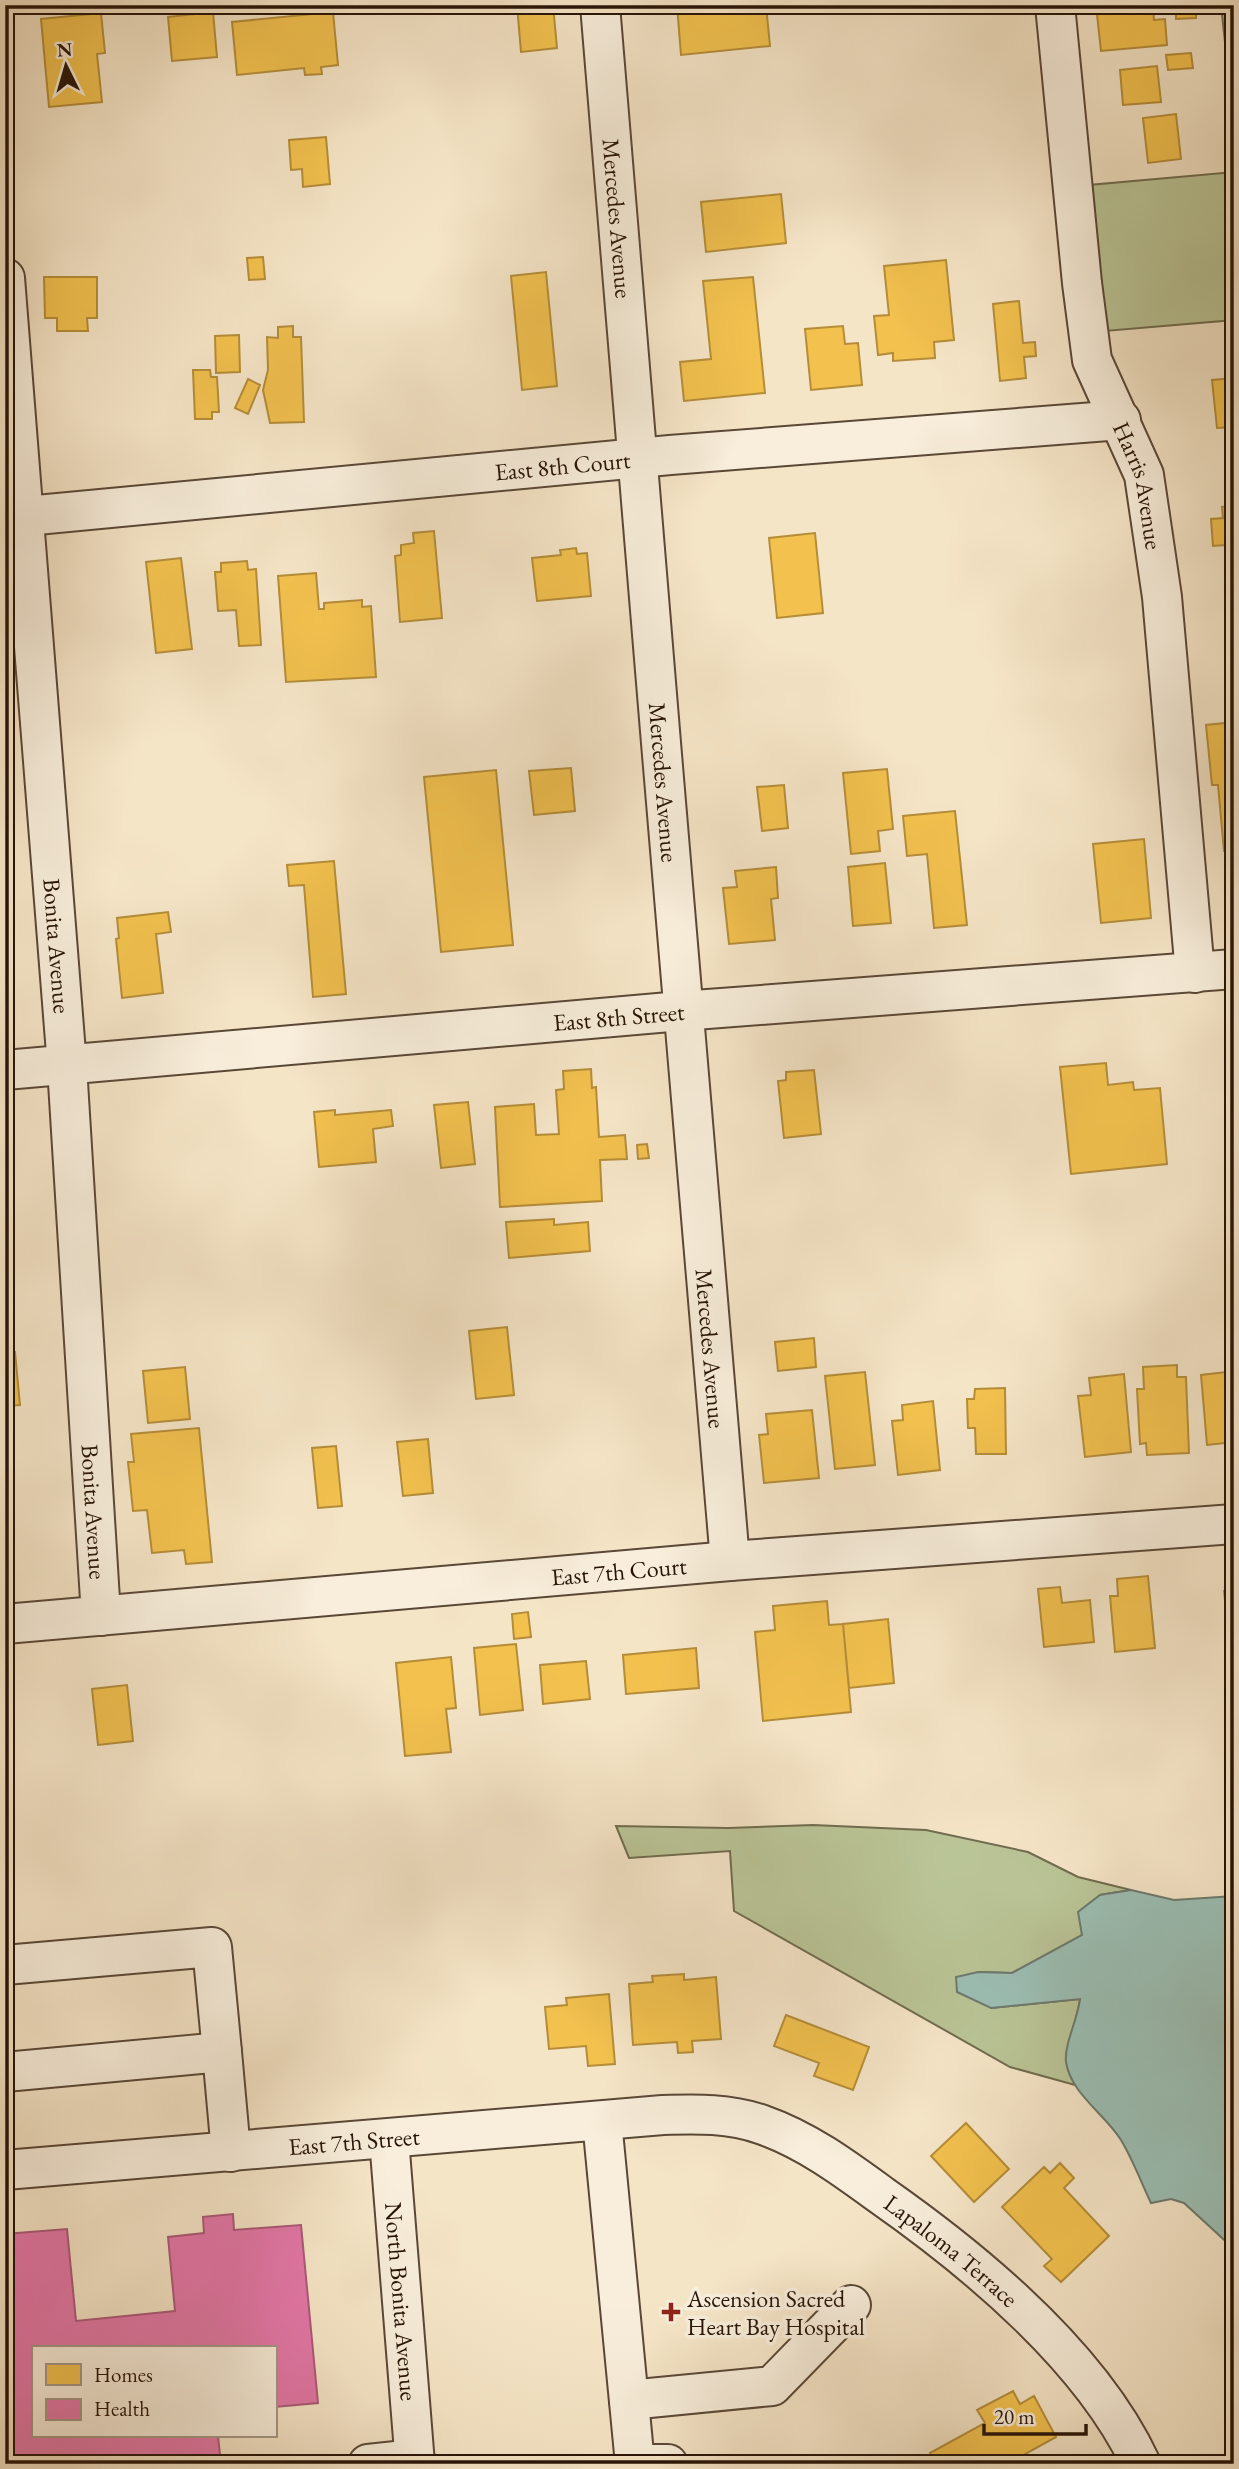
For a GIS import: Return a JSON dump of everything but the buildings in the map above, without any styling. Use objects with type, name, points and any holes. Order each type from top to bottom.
[{"type":"street","name":"Mercedes Avenue","points":[[600,5],[640,458],[681,1011],[730,1561]]},
{"type":"street","name":"Harris Avenue","points":[[1055,5],[1092,360],[1144,475],[1162,597],[1195,973]]},
{"type":"street","name":"Bonita Avenue","points":[[5,278],[16,517],[67,1066],[101,1616]]},
{"type":"street","name":"East 8th Court","points":[[16,517],[640,458],[1121,420]]},
{"type":"street","name":"East 8th Street","points":[[5,1070],[681,1011],[1234,969]]},
{"type":"street","name":"East 7th Court","points":[[5,1624],[730,1561],[1234,1524]]},
{"type":"street","points":[[5,1965],[212,1947],[231,2152]]},
{"type":"street","points":[[5,2072],[222,2052]]},
{"type":"street","name":"East 7th Street","points":[[5,2170],[702,2114]]},
{"type":"street","name":"Lapaloma Terrace","points":[[702,2114],[741,2118],[792,2137],[833,2161],[936,2235],[1004,2294],[1088,2382],[1117,2421],[1141,2464]]},
{"type":"street","points":[[602,2121],[636,2464],[668,2464]]},
{"type":"street","name":"North Bonita Avenue","points":[[389,2139],[415,2461]]},
{"type":"street","points":[[629,2400],[772,2386],[851,2305]]},
{"type":"street","points":[[368,2464],[415,2461]]},
{"type":"green space","points":[[1221,5],[1234,5],[1234,41],[1225,42]]},
{"type":"green space","points":[[1234,172],[1234,320],[1105,331],[1089,185]]},
{"type":"green space","points":[[813,1825],[926,1830],[1028,1852],[1078,1877],[1131,1890],[1100,1895],[1083,1935],[1012,1973],[978,1972],[991,2008],[1080,1999],[1068,2051],[1075,2085],[1010,2067],[734,1911],[730,1851],[629,1858],[616,1826],[728,1828]]},
{"type":"water","points":[[1131,1890],[1174,1900],[1234,1896],[1234,2249],[1184,2203],[1171,2199],[1151,2203],[1121,2140],[1074,2084],[1066,2055],[1080,1999],[991,2008],[957,1992],[956,1977],[978,1972],[1012,1973],[1082,1935],[1078,1912],[1100,1895]]},
{"type":"place","name":"Ascension Sacred Heart Bay Hospital","points":[[671,2312]]}]
